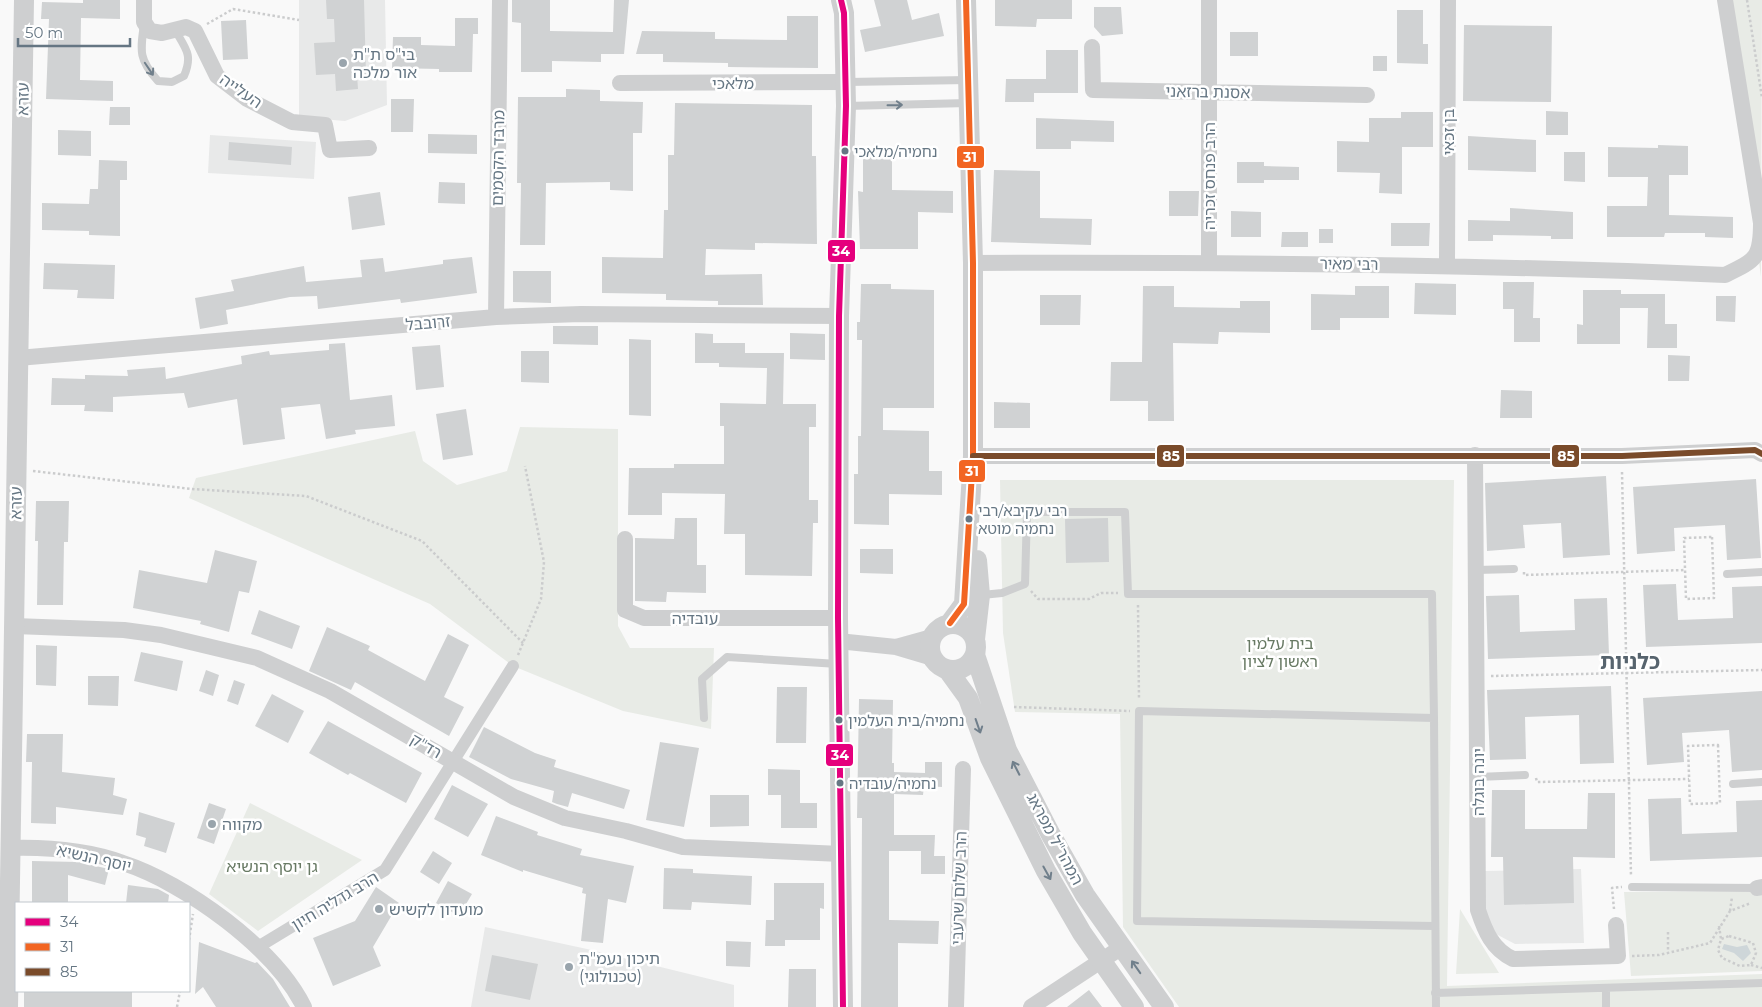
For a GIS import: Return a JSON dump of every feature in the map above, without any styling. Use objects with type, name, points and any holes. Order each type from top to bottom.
[{"type":"street","name":"עזרא","points":[[8,1007],[24,0]]},
{"type":"street","points":[[144,0],[144,22],[150,31],[162,33],[186,27],[195,31]]},
{"type":"street","name":"מרבד הקסמים","points":[[496,317],[500,0]]},
{"type":"street","points":[[841,0],[844,13],[846,82],[839,316],[838,618],[843,1007]]},
{"type":"street","points":[[950,624],[964,604],[973,456],[973,263],[966,0]]},
{"type":"street","name":"הרב פנחס זכריה","points":[[1208,0],[1209,262]]},
{"type":"street","name":"בן זכאי","points":[[1448,0],[1448,265]]},
{"type":"street","name":"רבי מאיר","points":[[973,263],[1209,262],[1448,265],[1725,275],[1751,263],[1761,247],[1762,223],[1725,0]]},
{"type":"street","name":"העלייה","points":[[195,31],[217,76],[247,99],[292,122],[325,125],[330,150],[369,148]]},
{"type":"street","name":"אסנת ברזאני","points":[[1092,47],[1093,90],[1367,94]]},
{"type":"street","name":"מלאכי","points":[[620,83],[846,82]]},
{"type":"street","name":"זרובבל","points":[[18,358],[496,317],[581,314],[839,316]]},
{"type":"street","points":[[973,456],[1622,456],[1758,452]]},
{"type":"street","name":"יונה בוגלה","points":[[1475,456],[1478,677],[1478,910],[1490,940],[1499,950],[1514,959],[1618,956]]},
{"type":"street","name":"המהר\"ל מפראג","points":[[971,480],[980,595],[975,647],[995,718],[1014,763],[1051,835],[1085,895],[1164,1007]]},
{"type":"street","name":"עובדיה","points":[[625,539],[625,610],[644,618],[838,618]]},
{"type":"street","points":[[838,641],[896,647],[958,669],[966,666],[975,647],[966,627],[950,624],[943,626],[932,637],[896,647]]},
{"type":"street","name":"רד\"ק","points":[[14,626],[124,630],[161,636],[257,658],[330,691],[514,797],[565,818],[626,831],[683,847],[841,854]]},
{"type":"street","points":[[932,637],[930,648],[940,663]]},
{"type":"street","name":"המהר\"ל מפראג","points":[[940,663],[968,698],[992,764],[1046,872],[1082,933],[1134,1007]]},
{"type":"street","name":"הרב גדליה חיון","points":[[258,947],[385,870],[513,666]]},
{"type":"street","name":"הרב שלום שרעבי","points":[[956,1007],[963,769]]},
{"type":"street","name":"יוסף הנשיא","points":[[11,848],[54,848],[122,862],[155,876],[196,900],[258,947],[292,988],[304,1007]]},
{"type":"street","points":[[1616,925],[1618,956]]},
{"type":"street","points":[[1031,1007],[1122,947]]},
{"type":"lane","points":[[144,22],[141,44],[144,66],[158,81],[172,82],[184,76],[190,62],[187,50],[175,30]]},
{"type":"lane","points":[[846,82],[968,80]]},
{"type":"lane","points":[[846,106],[968,103]]},
{"type":"lane","points":[[980,595],[1002,593],[1025,584],[1027,512],[1125,512],[1128,594],[1432,594],[1436,1007]]},
{"type":"lane","points":[[1477,570],[1514,569]]},
{"type":"lane","points":[[1727,574],[1762,572]]},
{"type":"lane","points":[[704,718],[702,679],[727,657],[838,664]]},
{"type":"lane","points":[[1434,718],[1139,711],[1137,922],[1434,926]]},
{"type":"lane","points":[[1478,777],[1525,775]]},
{"type":"lane","points":[[1733,784],[1762,782]]},
{"type":"lane","points":[[1632,887],[1758,892]]},
{"type":"lane","points":[[1435,993],[1762,983]]},
{"type":"lane","points":[[1606,988],[1606,1007]]},
{"type":"path","points":[[1747,0],[1762,98]]},
{"type":"path","points":[[195,31],[233,9],[299,20]]},
{"type":"path","points":[[1616,925],[1612,888],[1632,887],[1622,456]]},
{"type":"path","points":[[513,666],[541,599],[544,562],[525,466]]},
{"type":"path","points":[[17,469],[192,490],[306,496],[422,541],[523,643]]},
{"type":"path","points":[[1712,537],[1714,598],[1686,599],[1685,570],[1684,538],[1712,537]]},
{"type":"path","points":[[1524,567],[1524,575],[1685,570]]},
{"type":"path","points":[[1025,584],[1038,599],[1089,599],[1101,593],[1128,594]]},
{"type":"path","points":[[1014,708],[1139,711],[1138,594]]},
{"type":"path","points":[[1478,677],[1762,670]]},
{"type":"path","points":[[1718,745],[1720,803],[1690,804],[1689,779],[1688,746],[1718,745]]},
{"type":"path","points":[[1536,774],[1536,782],[1689,779]]},
{"type":"path","points":[[1618,956],[1668,953],[1710,943],[1730,911],[1758,892]]},
{"type":"path","points":[[190,934],[196,900]]},
{"type":"path","points":[[1719,926],[1721,939],[1718,950],[1722,958],[1740,966],[1751,965],[1762,968]]},
{"type":"path","points":[[1668,932],[1668,953]]},
{"type":"path","points":[[1721,939],[1729,936],[1753,943],[1756,953],[1751,965]]},
{"type":"path","points":[[177,1007],[180,992]]},
{"type":"shaded area","name":"בי\"ס ת\"ת אור מלכה","points":[[299,0],[385,0],[387,105],[345,121],[299,117]]},
{"type":"shaded area","points":[[210,135],[316,142],[314,179],[208,173]]},
{"type":"shaded area","points":[[1581,869],[1584,943],[1515,944],[1494,933],[1485,909],[1485,871]]},
{"type":"shaded area","name":"תיכון נעמ\"ת (טכנולוגי)","points":[[485,927],[587,949],[734,985],[734,1007],[471,1007]]},
{"type":"shaded area","points":[[1724,944],[1737,947],[1747,945],[1751,953],[1743,961],[1734,953],[1722,949]]},
{"type":"green space","points":[[1725,0],[1762,0],[1761,277]]},
{"type":"green space","points":[[520,427],[618,429],[618,626],[630,648],[714,648],[711,729],[623,711],[513,666],[430,604],[189,498],[196,478],[415,431],[423,461],[457,485],[507,471]]},
{"type":"green space","name":"בית עלמין ראשון לציון","points":[[1000,480],[1454,480],[1447,986],[1762,974],[1762,1007],[1179,1007],[1123,927],[1120,714],[1015,712],[1003,633]]},
{"type":"green space","name":"גן יוסף הנשיא","points":[[250,803],[362,860],[258,931],[209,894]]},
{"type":"green space","points":[[1762,891],[1762,971],[1631,976],[1624,892]]},
{"type":"green space","points":[[1460,909],[1499,973],[1456,974]]},
{"type":"building","points":[[83,0],[120,0],[120,19],[81,18],[80,80],[113,81],[113,101],[46,99],[49,19],[41,19],[42,2],[83,3]]},
{"type":"building","points":[[326,0],[364,0],[366,75],[357,75],[358,89],[336,91],[335,74],[316,75],[314,43],[335,42],[334,19],[327,19]]},
{"type":"building","points":[[512,0],[550,0],[550,31],[613,32],[614,0],[629,0],[624,54],[601,54],[601,62],[552,61],[552,72],[521,72],[521,23],[512,22]]},
{"type":"building","points":[[874,0],[907,0],[912,20],[939,13],[944,36],[865,52],[860,30],[881,26]]},
{"type":"building","points":[[995,0],[1072,0],[1072,19],[1037,19],[1036,27],[995,26]]},
{"type":"building","points":[[1094,7],[1121,7],[1123,34],[1102,36],[1094,27]]},
{"type":"building","points":[[1397,10],[1423,10],[1423,44],[1428,44],[1428,64],[1397,63]]},
{"type":"building","points":[[787,16],[818,16],[818,68],[728,67],[728,63],[663,62],[663,54],[636,54],[642,31],[715,32],[715,39],[787,40]]},
{"type":"building","points":[[455,18],[478,18],[478,34],[473,34],[472,72],[439,72],[439,69],[392,68],[393,37],[421,37],[421,45],[455,46]]},
{"type":"building","points":[[246,20],[248,59],[223,60],[221,21]]},
{"type":"building","points":[[1464,25],[1552,26],[1551,102],[1463,101]]},
{"type":"building","points":[[1230,32],[1258,32],[1258,56],[1230,56]]},
{"type":"building","points":[[1046,50],[1078,50],[1078,93],[1034,93],[1034,102],[1005,102],[1006,79],[1046,79]]},
{"type":"building","points":[[1373,56],[1387,56],[1387,71],[1373,71]]},
{"type":"building","points":[[566,89],[600,90],[600,101],[643,102],[642,133],[633,133],[633,191],[610,190],[610,182],[546,183],[545,245],[520,245],[521,183],[517,183],[518,97],[566,97]]},
{"type":"building","points":[[391,99],[414,99],[413,132],[391,132]]},
{"type":"building","points":[[675,103],[812,105],[812,156],[816,156],[817,244],[755,243],[755,250],[706,249],[705,275],[762,274],[763,305],[718,305],[718,301],[666,300],[666,294],[602,293],[602,257],[663,258],[664,210],[668,210],[668,155],[674,155]]},
{"type":"building","points":[[110,107],[130,107],[130,125],[109,125]]},
{"type":"building","points":[[1546,111],[1568,112],[1568,135],[1546,135]]},
{"type":"building","points":[[1401,112],[1433,112],[1433,147],[1402,147],[1402,194],[1379,193],[1380,173],[1337,172],[1337,141],[1369,142],[1369,118],[1401,118]]},
{"type":"building","points":[[1036,118],[1114,121],[1114,142],[1071,141],[1071,149],[1036,149]]},
{"type":"building","points":[[58,130],[91,131],[91,156],[58,155]]},
{"type":"building","points":[[428,134],[477,135],[477,154],[428,153]]},
{"type":"building","points":[[1468,136],[1536,140],[1536,172],[1468,170]]},
{"type":"building","points":[[229,142],[292,147],[291,165],[228,160]]},
{"type":"building","points":[[1658,145],[1688,146],[1688,175],[1669,175],[1669,215],[1733,217],[1733,238],[1705,237],[1705,233],[1665,233],[1664,237],[1607,237],[1607,206],[1647,206],[1648,177],[1608,177],[1608,147],[1658,148]]},
{"type":"building","points":[[1564,152],[1585,152],[1585,182],[1564,181]]},
{"type":"building","points":[[863,156],[892,157],[892,190],[953,191],[953,213],[918,212],[918,249],[860,249],[858,191],[863,192]]},
{"type":"building","points":[[99,160],[127,161],[127,180],[120,180],[120,236],[89,235],[89,231],[42,230],[42,203],[89,204],[90,189],[98,189]]},
{"type":"building","points":[[1237,162],[1264,162],[1264,166],[1299,167],[1299,180],[1264,180],[1264,183],[1237,183]]},
{"type":"building","points":[[994,170],[1040,171],[1040,218],[1092,219],[1091,245],[991,242]]},
{"type":"building","points":[[439,182],[465,183],[465,204],[438,203]]},
{"type":"building","points":[[1169,191],[1199,191],[1198,216],[1169,216]]},
{"type":"building","points":[[380,192],[385,225],[352,230],[348,197]]},
{"type":"building","points":[[1510,208],[1573,212],[1573,239],[1551,239],[1551,236],[1493,235],[1493,241],[1468,241],[1468,220],[1510,221]]},
{"type":"building","points":[[1231,211],[1261,212],[1261,237],[1231,237]]},
{"type":"building","points":[[1391,223],[1430,223],[1429,246],[1391,246]]},
{"type":"building","points":[[1319,229],[1333,229],[1333,243],[1319,243]]},
{"type":"building","points":[[1282,232],[1308,232],[1308,247],[1281,247]]},
{"type":"building","points":[[472,257],[477,293],[401,303],[400,299],[318,309],[317,296],[290,297],[226,310],[228,324],[200,329],[195,298],[234,291],[231,280],[304,266],[306,282],[362,277],[360,260],[383,258],[385,272],[443,264],[443,260]]},
{"type":"building","points":[[44,263],[115,265],[114,299],[77,298],[78,290],[43,289]]},
{"type":"building","points":[[513,271],[551,271],[551,303],[513,302]]},
{"type":"building","points":[[1503,282],[1534,282],[1533,318],[1540,318],[1540,342],[1514,342],[1514,309],[1503,309]]},
{"type":"building","points":[[1415,283],[1456,284],[1456,315],[1414,314]]},
{"type":"building","points":[[861,284],[891,284],[891,289],[934,290],[934,408],[883,408],[883,430],[929,431],[929,471],[942,471],[942,495],[889,494],[889,525],[854,524],[854,474],[858,474],[858,436],[861,436],[862,340],[857,340],[857,322],[860,322]]},
{"type":"building","points":[[1143,286],[1174,286],[1174,307],[1240,308],[1240,301],[1270,301],[1270,333],[1219,332],[1218,344],[1173,343],[1174,421],[1148,421],[1148,401],[1110,401],[1111,362],[1142,362]]},
{"type":"building","points":[[1355,286],[1389,286],[1389,318],[1340,318],[1340,330],[1311,330],[1311,294],[1355,295]]},
{"type":"building","points":[[1583,290],[1621,290],[1621,294],[1665,294],[1665,324],[1677,324],[1677,348],[1647,348],[1648,308],[1620,308],[1620,344],[1577,344],[1577,324],[1583,325]]},
{"type":"building","points":[[1040,295],[1081,295],[1080,325],[1040,325]]},
{"type":"building","points":[[1716,296],[1736,296],[1735,322],[1716,321]]},
{"type":"building","points":[[553,326],[598,326],[598,345],[553,344]]},
{"type":"building","points":[[695,333],[713,334],[713,343],[745,343],[745,353],[784,353],[783,404],[816,404],[816,427],[809,427],[809,500],[818,500],[818,523],[813,523],[812,576],[745,575],[745,534],[724,534],[725,494],[662,493],[662,515],[628,515],[629,468],[674,468],[674,464],[724,464],[724,426],[720,426],[720,403],[766,404],[767,368],[719,367],[719,363],[695,363]]},
{"type":"building","points":[[790,333],[825,334],[825,360],[790,359]]},
{"type":"building","points":[[629,339],[651,340],[651,416],[629,415]]},
{"type":"building","points":[[345,343],[350,400],[392,395],[395,426],[355,430],[356,434],[326,439],[320,404],[281,408],[285,439],[243,445],[237,399],[188,408],[184,393],[113,397],[113,412],[84,411],[85,405],[51,405],[52,378],[85,379],[85,375],[128,376],[127,370],[165,367],[166,379],[242,364],[241,356],[269,351],[270,355],[329,350],[329,344]]},
{"type":"building","points":[[440,345],[444,387],[416,390],[412,347]]},
{"type":"building","points":[[521,351],[549,351],[549,383],[521,382]]},
{"type":"building","points":[[1668,355],[1690,356],[1689,381],[1668,381]]},
{"type":"building","points":[[1501,390],[1532,391],[1532,418],[1500,418]]},
{"type":"building","points":[[994,402],[1030,403],[1030,428],[994,428]]},
{"type":"building","points":[[466,409],[473,455],[443,460],[436,414]]},
{"type":"building","points":[[1606,476],[1610,555],[1563,558],[1561,523],[1523,525],[1525,548],[1487,551],[1485,483]]},
{"type":"building","points":[[1756,479],[1761,558],[1727,560],[1725,525],[1674,528],[1675,551],[1637,554],[1633,487]]},
{"type":"building","points":[[36,501],[69,501],[68,542],[64,542],[63,605],[37,605],[38,541],[35,541]]},
{"type":"building","points":[[675,518],[697,518],[697,565],[706,565],[706,593],[667,592],[666,602],[635,601],[635,538],[674,539]]},
{"type":"building","points":[[1108,518],[1109,562],[1066,563],[1065,519]]},
{"type":"building","points":[[860,549],[893,549],[893,574],[860,573]]},
{"type":"building","points":[[215,550],[257,561],[249,593],[239,591],[229,632],[200,624],[201,621],[133,608],[139,570],[207,583]]},
{"type":"building","points":[[1676,584],[1678,620],[1733,618],[1732,587],[1762,586],[1762,643],[1646,647],[1643,585]]},
{"type":"building","points":[[1519,595],[1520,632],[1575,630],[1574,599],[1607,598],[1609,655],[1488,659],[1486,596]]},
{"type":"building","points":[[259,610],[300,626],[292,649],[251,634]]},
{"type":"building","points":[[327,627],[370,646],[368,650],[425,681],[448,634],[469,645],[444,697],[464,707],[449,736],[355,682],[351,690],[309,671]]},
{"type":"building","points":[[36,645],[57,646],[56,686],[36,685]]},
{"type":"building","points":[[141,652],[183,661],[177,691],[134,681]]},
{"type":"building","points":[[206,670],[219,675],[213,696],[199,691]]},
{"type":"building","points":[[88,676],[119,676],[118,706],[88,705]]},
{"type":"building","points":[[234,680],[245,684],[238,705],[227,701]]},
{"type":"building","points":[[1611,686],[1614,763],[1580,764],[1579,715],[1525,717],[1526,759],[1490,760],[1487,690]]},
{"type":"building","points":[[777,687],[807,687],[806,743],[776,743]]},
{"type":"building","points":[[1762,691],[1762,770],[1732,772],[1729,730],[1682,733],[1684,762],[1647,765],[1643,698]]},
{"type":"building","points":[[272,694],[304,711],[288,743],[255,726]]},
{"type":"building","points":[[859,699],[893,700],[892,763],[894,763],[894,772],[925,773],[925,762],[942,762],[942,787],[924,786],[923,795],[894,794],[894,835],[935,835],[934,856],[945,856],[945,874],[921,874],[921,851],[889,851],[889,920],[939,921],[938,944],[898,943],[898,1007],[861,1007],[862,818],[857,818]]},
{"type":"building","points":[[328,721],[422,773],[406,803],[350,773],[348,775],[309,753]]},
{"type":"building","points":[[484,727],[535,753],[556,760],[554,767],[630,790],[624,809],[572,793],[568,807],[557,804],[552,802],[554,791],[511,779],[469,757]]},
{"type":"building","points":[[27,734],[63,734],[62,772],[115,778],[113,795],[127,799],[123,815],[56,807],[56,824],[31,823],[32,762],[26,762]]},
{"type":"building","points":[[660,742],[699,748],[684,827],[646,820]]},
{"type":"building","points":[[768,769],[800,770],[800,803],[817,803],[817,828],[781,828],[781,795],[768,795]]},
{"type":"building","points":[[452,785],[488,804],[468,837],[434,819]]},
{"type":"building","points":[[1492,790],[1525,790],[1525,829],[1587,829],[1588,793],[1615,793],[1615,858],[1573,857],[1574,903],[1504,905],[1503,857],[1491,857]]},
{"type":"building","points":[[710,795],[749,795],[749,826],[710,827]]},
{"type":"building","points":[[1681,798],[1682,834],[1737,832],[1736,801],[1762,800],[1762,857],[1650,861],[1648,799]]},
{"type":"building","name":"מקווה","points":[[209,803],[226,809],[214,844],[197,838]]},
{"type":"building","points":[[139,812],[175,823],[166,853],[144,846],[146,838],[136,835]]},
{"type":"building","points":[[496,816],[538,832],[537,835],[582,849],[580,855],[634,866],[626,903],[608,899],[603,943],[581,941],[586,894],[582,893],[583,888],[523,870],[523,872],[481,855]]},
{"type":"building","points":[[433,851],[452,863],[439,884],[420,872]]},
{"type":"building","points":[[32,861],[78,862],[109,869],[105,885],[68,875],[68,902],[32,902]]},
{"type":"building","points":[[664,868],[693,869],[693,873],[752,876],[751,905],[692,902],[691,910],[663,909]]},
{"type":"building","points":[[448,881],[472,894],[459,916],[436,903]]},
{"type":"building","points":[[774,883],[824,883],[824,909],[820,908],[820,940],[785,940],[785,946],[765,946],[766,920],[774,920]]},
{"type":"building","points":[[128,885],[158,889],[169,895],[168,902],[126,902]]},
{"type":"building","points":[[376,887],[399,903],[373,947],[381,966],[333,986],[313,938],[355,921]]},
{"type":"building","points":[[726,941],[751,942],[750,967],[726,966]]},
{"type":"building","points":[[199,942],[255,963],[257,962],[273,979],[290,1007],[216,1007],[203,987],[195,994]]},
{"type":"building","points":[[492,955],[538,964],[530,1000],[485,991]]},
{"type":"building","points":[[789,969],[816,969],[816,1007],[788,1007]]},
{"type":"building","points":[[1089,990],[1102,1007],[1067,1007]]},
{"type":"building","points":[[24,992],[132,992],[132,1007],[24,1007]]},
{"type":"transit line","name":"34","points":[[841,0],[844,13],[846,106],[839,316],[838,618],[843,1007]]},
{"type":"transit line","name":"31","points":[[950,623],[964,604],[973,456],[973,263],[966,0]]},
{"type":"transit line","name":"85","points":[[973,456],[1622,456],[1755,450],[1762,454]]},
{"type":"place","name":"בי\"ס ת\"ת אור מלכה","points":[[343,63]]},
{"type":"place","name":"נחמיה/מלאכי","points":[[845,151]]},
{"type":"place","name":"רבי עקיבא/רבי נחמיה מוטא","points":[[969,519]]},
{"type":"place","name":"נחמיה/בית העלמין","points":[[839,720]]},
{"type":"place","name":"נחמיה/עובדיה","points":[[840,783]]},
{"type":"place","name":"מקווה","points":[[212,824]]},
{"type":"place","name":"מועדון לקשיש","points":[[379,909]]},
{"type":"place","name":"תיכון נעמ\"ת (טכנולוגי)","points":[[569,967]]},
{"type":"district","name":"כלניות","points":[[1630,661]]}]
